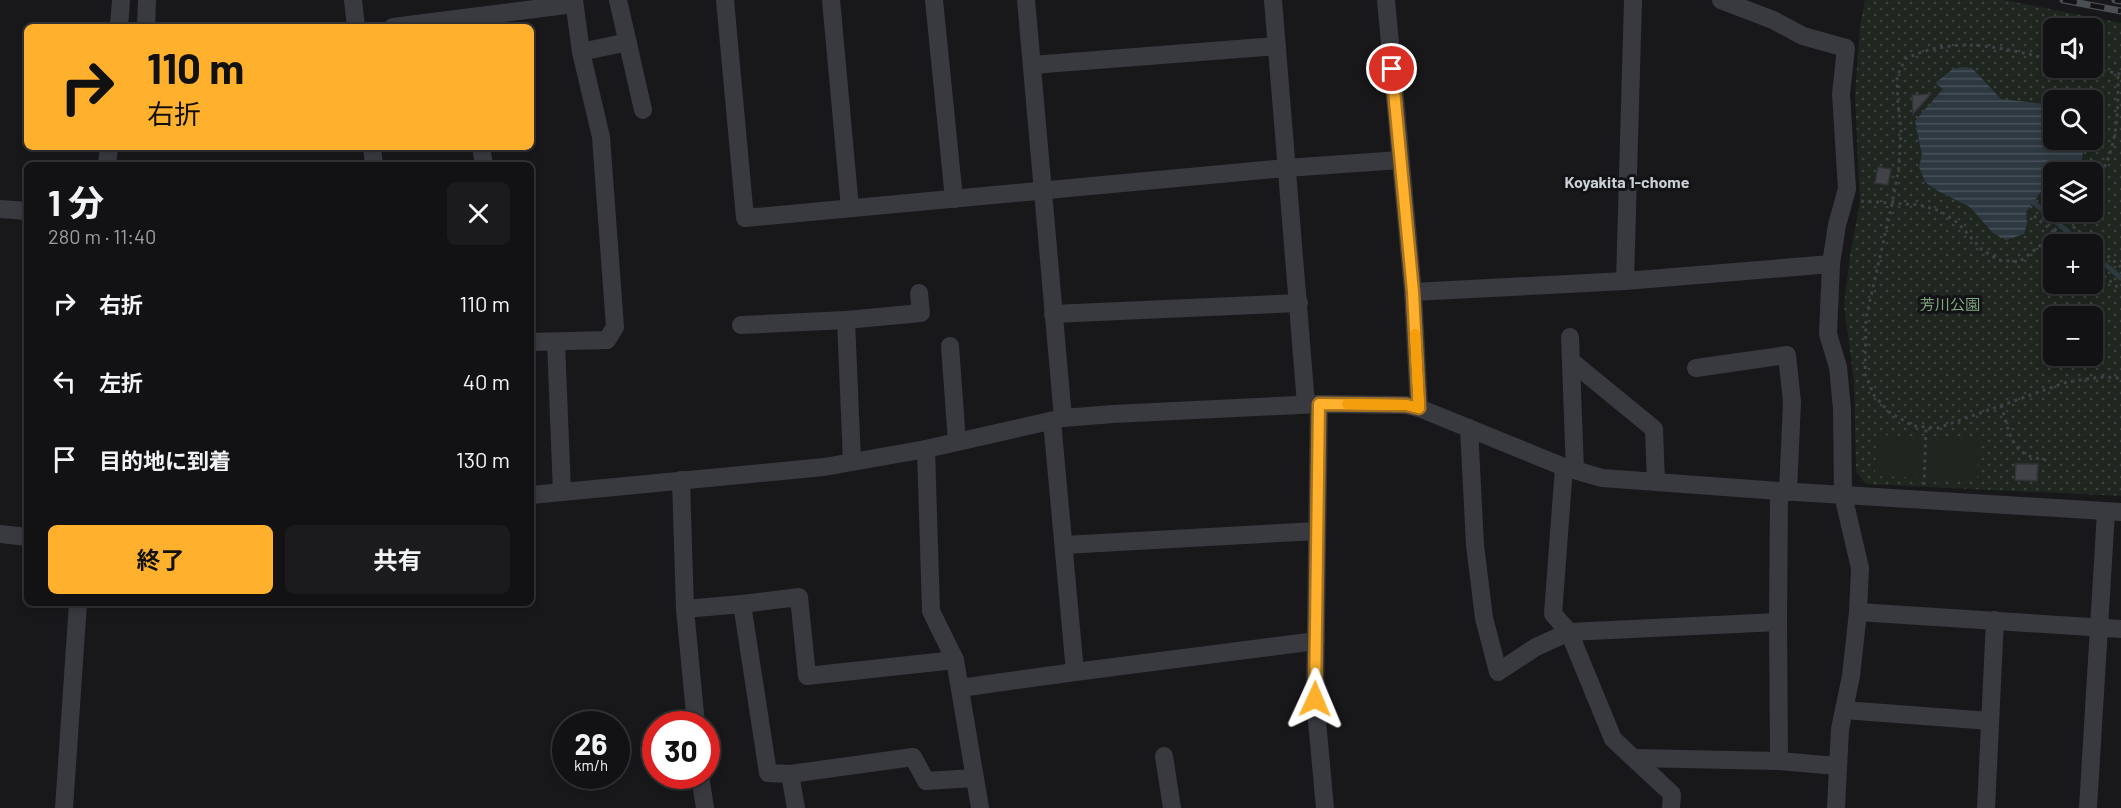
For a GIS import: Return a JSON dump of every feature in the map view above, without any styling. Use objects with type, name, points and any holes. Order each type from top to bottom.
[{"type":"street","points":[[119,24],[121,0]]},
{"type":"street","points":[[146,24],[147,0]]},
{"type":"street","points":[[353,0],[357,24]]},
{"type":"street","points":[[618,0],[643,110]]},
{"type":"street","points":[[726,0],[745,218],[1286,168],[1400,160]]},
{"type":"street","points":[[831,0],[850,208]]},
{"type":"street","points":[[934,0],[954,199]]},
{"type":"street","points":[[1026,0],[1053,314],[1064,545],[1075,672]]},
{"type":"street","points":[[1273,0],[1299,303],[1312,404],[1317,531],[1315,699],[1325,808]]},
{"type":"street","points":[[1386,0],[1413,292],[1419,408]]},
{"type":"street","points":[[1625,281],[1633,0]]},
{"type":"street","points":[[1721,0],[1773,20],[1803,36],[1846,48],[1841,94],[1847,189],[1837,225],[1831,264],[1828,334],[1838,367],[1842,409],[1843,495],[1860,568],[1851,676],[1840,729],[1836,808]]},
{"type":"street","points":[[411,24],[464,15],[574,2],[581,52],[601,137],[615,327],[607,340],[534,342]]},
{"type":"street","points":[[581,52],[627,42]]},
{"type":"street","points":[[1032,65],[1277,46]]},
{"type":"street","points":[[0,209],[24,211]]},
{"type":"street","points":[[1413,292],[1625,281],[1831,264]]},
{"type":"street","points":[[741,325],[921,314],[919,293]]},
{"type":"street","points":[[1053,314],[1299,303]]},
{"type":"street","points":[[846,320],[852,462]]},
{"type":"street","points":[[1570,337],[1569,468],[1553,614],[1569,632],[1613,739],[1672,794],[1671,808]]},
{"type":"street","points":[[556,342],[562,492]]},
{"type":"street","points":[[950,346],[957,442]]},
{"type":"street","points":[[1696,368],[1787,356],[1792,402],[1783,491],[1778,622],[1779,761]]},
{"type":"street","points":[[1571,361],[1654,429],[1656,482]]},
{"type":"street","points":[[534,495],[824,467],[926,449],[1057,420],[1113,414],[1312,404],[1406,405],[1419,408],[1569,468],[1602,478],[2113,512],[2098,628],[2088,808]]},
{"type":"street","points":[[1469,429],[1475,545],[1484,618],[1498,672],[1536,647],[1569,632],[1778,622]]},
{"type":"street","points":[[926,449],[931,611],[955,660],[980,808]]},
{"type":"street","points":[[681,480],[685,609],[695,711]]},
{"type":"street","points":[[1064,545],[1317,531]]},
{"type":"street","points":[[0,534],[24,537]]},
{"type":"street","points":[[685,609],[799,597],[807,676],[955,660]]},
{"type":"street","points":[[742,604],[768,773],[790,774],[913,757],[926,782],[974,778]]},
{"type":"street","points":[[64,808],[78,606]]},
{"type":"street","points":[[1858,612],[2121,629]]},
{"type":"street","points":[[1986,808],[1995,620]]},
{"type":"street","points":[[960,688],[1316,641]]},
{"type":"street","points":[[1844,710],[1990,721]]},
{"type":"street","points":[[1164,756],[1172,808]]},
{"type":"street","points":[[1635,758],[1779,761],[1837,766]]},
{"type":"street","points":[[790,774],[796,808]]},
{"type":"street","points":[[702,789],[705,808]]},
{"type":"path","points":[[2043,58],[1982,45],[1924,50],[1905,59],[1897,77],[1901,130],[1899,167],[1866,318],[1865,374],[1874,395],[1889,412],[1913,426],[1938,428],[2067,382],[2101,376],[2121,378]]},
{"type":"path","points":[[2103,71],[2120,74],[2118,120],[2114,141],[2103,170]]},
{"type":"path","points":[[1856,201],[1920,205],[1940,212],[1958,223],[1982,250],[1999,260],[2019,262],[2041,245],[2062,222]]},
{"type":"path","points":[[2034,216],[2056,234]]},
{"type":"path","points":[[2068,222],[2121,267]]},
{"type":"path","points":[[2103,275],[2121,290]]},
{"type":"path","points":[[2001,405],[2009,436],[2014,445],[2034,459],[2047,460]]},
{"type":"path","points":[[1924,478],[1926,427]]},
{"type":"green space","name":"芳川公園","points":[[1865,0],[2004,0],[2096,18],[2043,18],[2043,78],[2103,78],[2103,19],[2121,23],[2121,496],[1866,484],[1856,472],[1854,382],[1844,305],[1860,201],[1855,95],[1860,27]]},
{"type":"green space","points":[[1876,435],[1979,439],[1977,480],[1875,476]]},
{"type":"shaded area","points":[[1972,68],[2001,99],[2043,104],[2043,150],[2083,150],[2081,162],[2043,162],[2043,192],[2026,212],[2027,223],[2024,234],[2006,240],[1993,233],[1970,207],[1925,182],[1919,167],[1922,155],[1915,121],[1943,89],[1935,83],[1953,69]]},
{"type":"building","points":[[1931,94],[1913,114],[1912,95]]},
{"type":"building","points":[[1878,167],[1891,169],[1888,185],[1875,183]]},
{"type":"building","points":[[2016,464],[2038,464],[2037,481],[2015,480]]},
{"type":"waterway","points":[[2033,202],[2070,234]]},
{"type":"waterway","points":[[2103,262],[2121,278]]},
{"type":"railway","points":[[2063,0],[2121,11]]},
{"type":"railway","points":[[2115,0],[2121,1]]},
{"type":"slow traffic","points":[[1347,404],[1406,405],[1419,408],[1415,334]]},
{"type":"district","name":"Koyakita 1-chome","points":[[1627,181]]},
{"type":"route","points":[[1315,699],[1319,404],[1406,405],[1419,408],[1413,292],[1392,69]]}]
